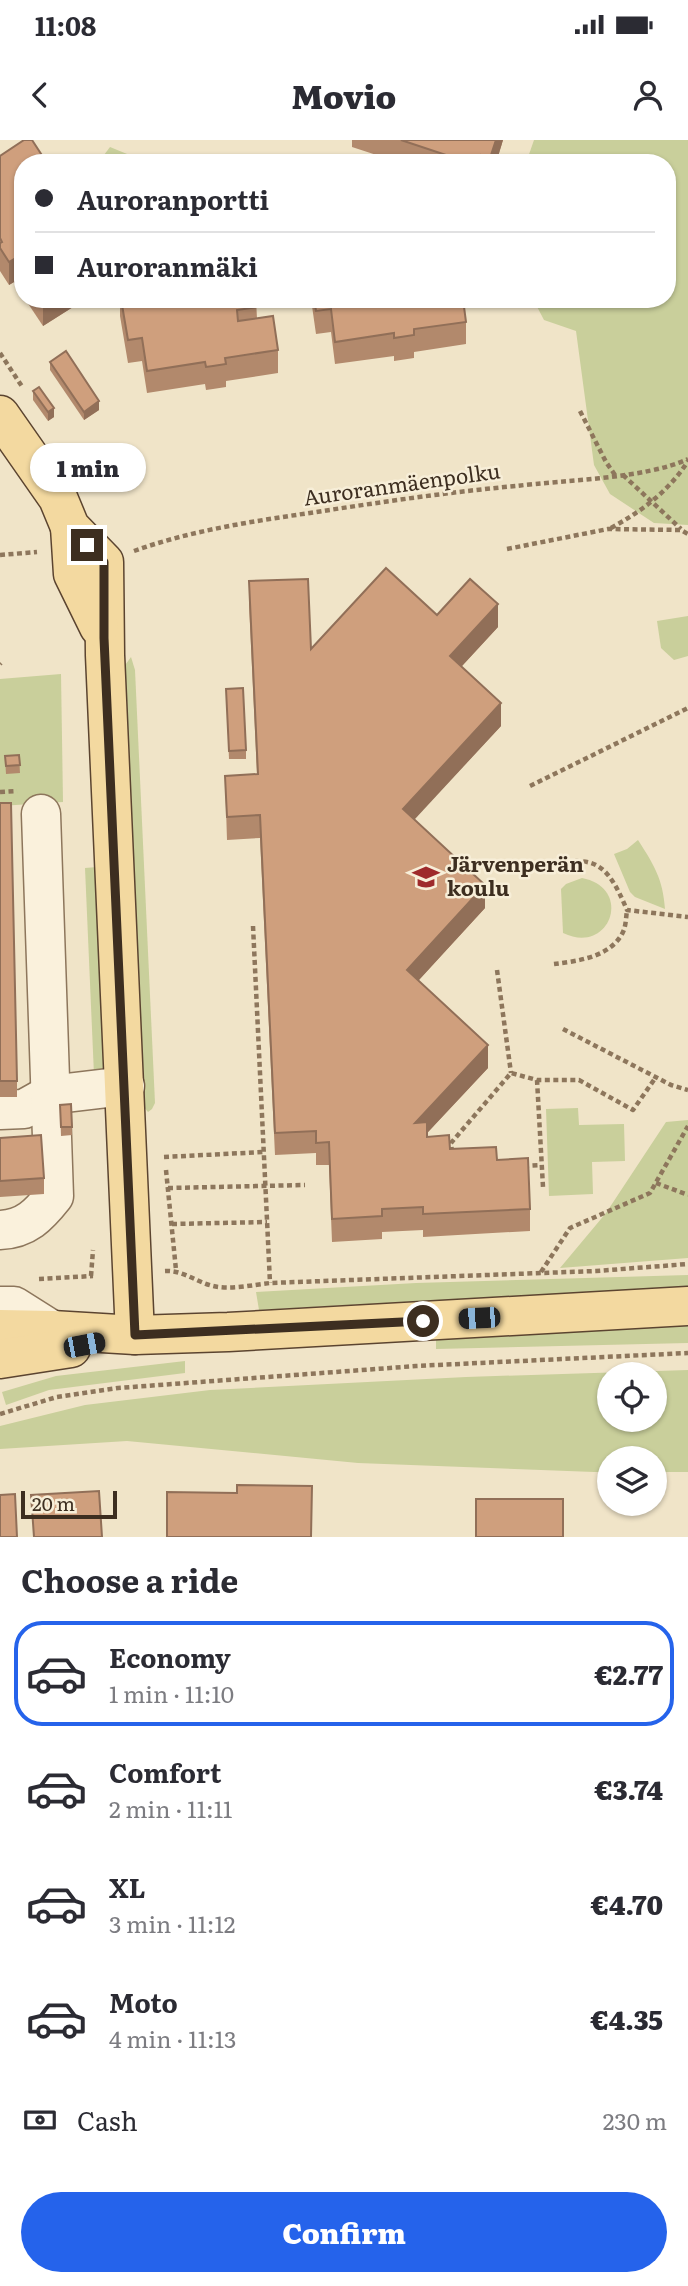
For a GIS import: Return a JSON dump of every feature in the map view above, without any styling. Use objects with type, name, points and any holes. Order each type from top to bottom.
[{"type":"main road","points":[[0,415],[58,498],[58,539],[104,562],[104,638],[135,1335]]},
{"type":"main road","points":[[0,1329],[52,1329],[135,1335],[228,1332],[688,1306]]},
{"type":"main road","points":[[0,1359],[135,1335]]},
{"type":"lane","points":[[0,1230],[14,1230],[37,1217],[54,1196],[41,814]]},
{"type":"lane","points":[[0,1110],[24,1109],[49,1095],[125,1086]]},
{"type":"lane","points":[[13,1293],[14,1306],[52,1329]]},
{"type":"path","points":[[580,411],[615,475]]},
{"type":"path","points":[[608,529],[651,502],[676,479],[688,460]]},
{"type":"path","name":"Auroranmäenpolku","points":[[122,555],[157,542],[252,522],[448,492],[622,475],[688,460]]},
{"type":"path","points":[[622,475],[688,534]]},
{"type":"path","points":[[508,549],[608,529],[681,530]]},
{"type":"path","points":[[0,555],[58,539]]},
{"type":"path","points":[[530,786],[688,708]]},
{"type":"path","points":[[541,867],[572,859],[599,866],[618,889],[627,910],[624,931],[615,943],[600,953],[579,961],[554,964]]},
{"type":"path","points":[[627,910],[688,917]]},
{"type":"path","points":[[253,926],[270,1283]]},
{"type":"path","points":[[453,1155],[451,1143],[511,1073],[497,970]]},
{"type":"path","points":[[563,1029],[656,1077],[688,1090]]},
{"type":"path","points":[[511,1073],[537,1080],[579,1080],[633,1110],[656,1077]]},
{"type":"path","points":[[537,1080],[542,1187]]},
{"type":"path","points":[[540,1273],[570,1228],[650,1193],[688,1126]]},
{"type":"path","points":[[164,1157],[264,1152]]},
{"type":"path","points":[[516,1166],[541,1165]]},
{"type":"path","points":[[656,1183],[688,1195]]},
{"type":"path","points":[[168,1188],[305,1185]]},
{"type":"path","points":[[172,1224],[267,1222]]},
{"type":"path","points":[[13,1293],[134,1273],[176,1270],[194,1280],[216,1287],[688,1264]]},
{"type":"path","points":[[0,1414],[57,1397],[117,1388],[416,1366],[688,1353]]},
{"type":"green space","points":[[534,140],[688,140],[688,525],[654,523],[610,494],[594,465],[576,331],[544,320],[538,308],[676,308],[676,154],[529,154]]},
{"type":"green space","points":[[110,147],[127,154],[105,154]]},
{"type":"green space","points":[[688,616],[688,656],[674,660],[661,648],[657,621]]},
{"type":"green space","points":[[131,657],[135,670],[155,1103],[148,1112],[143,1106],[123,668]]},
{"type":"green space","points":[[61,674],[63,802],[0,806],[0,679]]},
{"type":"green space","points":[[638,840],[657,873],[665,909],[635,897],[630,892],[614,854],[627,849]]},
{"type":"green space","points":[[97,867],[106,1071],[94,1075],[85,868]]},
{"type":"green space","points":[[582,878],[598,884],[608,894],[611,906],[610,918],[603,928],[593,936],[579,938],[563,933],[561,889],[566,884]]},
{"type":"green space","points":[[578,1108],[579,1125],[624,1124],[625,1161],[592,1162],[593,1194],[549,1196],[546,1109]]},
{"type":"green space","points":[[688,1120],[688,1258],[560,1268],[606,1213],[666,1122]]},
{"type":"green space","points":[[688,1275],[688,1291],[259,1310],[256,1292],[416,1283]]},
{"type":"green space","points":[[688,1325],[688,1343],[436,1349],[436,1336]]},
{"type":"green space","points":[[185,1361],[185,1373],[49,1390],[6,1405],[2,1392],[56,1376]]},
{"type":"green space","points":[[688,1370],[688,1472],[667,1472],[667,1446],[597,1446],[597,1472],[358,1463],[127,1441],[0,1449],[0,1426],[85,1405],[210,1390],[597,1373],[597,1432],[667,1432],[667,1371]]},
{"type":"building","points":[[24,140],[32,140],[41,154],[14,154],[14,259],[9,262],[0,248],[0,156]]},
{"type":"building","points":[[401,140],[496,140],[491,154],[443,154]]},
{"type":"building","points":[[123,308],[250,308],[237,310],[238,321],[273,316],[278,350],[225,358],[226,364],[206,367],[205,362],[147,371],[142,338],[128,340]]},
{"type":"building","points":[[316,308],[464,308],[466,322],[414,329],[414,335],[394,338],[394,333],[335,342],[331,309],[316,311]]},
{"type":"building","points":[[66,351],[99,401],[84,412],[50,362]]},
{"type":"building","points":[[39,387],[54,408],[48,412],[33,391]]},
{"type":"building","points":[[386,568],[437,615],[470,579],[498,604],[450,656],[501,703],[403,809],[485,885],[407,970],[488,1045],[415,1123],[427,1122],[427,1137],[449,1135],[450,1149],[496,1147],[497,1160],[528,1158],[530,1209],[423,1214],[423,1207],[382,1209],[382,1216],[332,1219],[329,1142],[316,1143],[316,1131],[275,1133],[260,815],[227,817],[225,776],[258,774],[249,581],[308,579],[311,649]]},
{"type":"building","points":[[243,688],[246,750],[229,751],[226,689]]},
{"type":"building","points":[[19,755],[20,765],[6,766],[5,756]]},
{"type":"building","points":[[0,803],[11,803],[17,1081],[0,1081]]},
{"type":"building","points":[[71,1104],[72,1127],[61,1127],[60,1105]]},
{"type":"building","points":[[41,1135],[44,1178],[0,1181],[0,1138]]},
{"type":"building","points":[[237,1485],[312,1486],[311,1537],[167,1537],[167,1492],[237,1493]]},
{"type":"building","points":[[99,1491],[102,1537],[34,1537],[31,1495]]},
{"type":"building","points":[[15,1494],[17,1537],[0,1537],[0,1495]]},
{"type":"building","points":[[476,1499],[563,1499],[563,1537],[476,1537]]},
{"type":"place","name":"Järvenperän koulu","points":[[426,877]]},
{"type":"route","points":[[87,545],[104,562],[104,638],[135,1335],[423,1321]]}]
